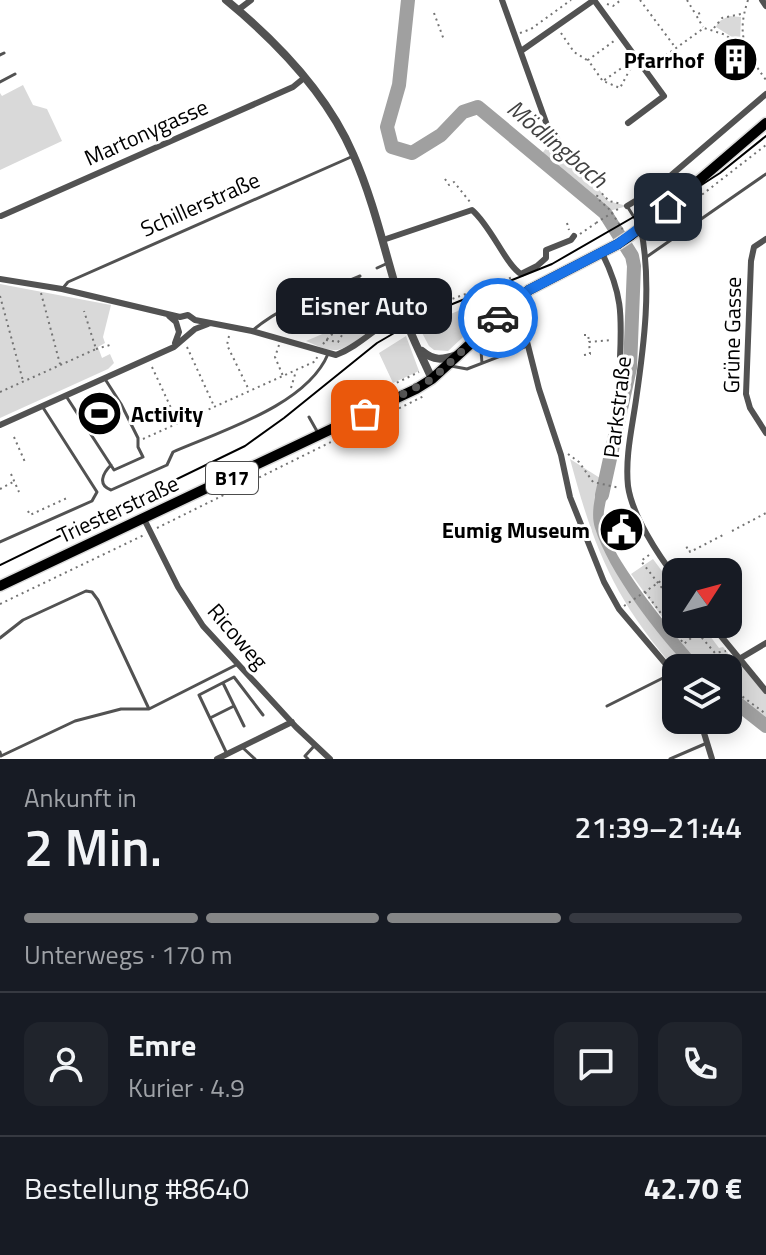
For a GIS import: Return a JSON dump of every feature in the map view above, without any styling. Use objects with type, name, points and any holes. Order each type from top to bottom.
[{"type":"main road","name":"B17","points":[[642,235],[764,122]]},
{"type":"main road","name":"Triesterstraße","points":[[0,586],[319,436],[447,365],[529,290],[630,236],[642,235]]},
{"type":"main road","name":"B17","points":[[0,594],[32,572]]},
{"type":"street","points":[[226,0],[304,78],[341,130],[354,156],[401,302],[430,374]]},
{"type":"street","points":[[238,10],[251,0]]},
{"type":"street","points":[[502,0],[552,139]]},
{"type":"street","points":[[521,51],[594,0],[664,96],[628,123]]},
{"type":"street","points":[[762,0],[766,6]]},
{"type":"street","name":"Martonygasse","points":[[1,216],[293,87],[304,78]]},
{"type":"street","points":[[627,206],[655,189],[766,94]]},
{"type":"street","points":[[383,240],[472,210],[507,255],[514,270],[521,274],[546,258],[546,250],[574,236]]},
{"type":"street","name":"Parkstraße","points":[[642,235],[645,258],[643,354],[627,464],[629,489],[662,558]]},
{"type":"street","name":"Grüne Gasse","points":[[766,239],[754,247],[751,261],[746,394],[750,408],[766,433]]},
{"type":"street","name":"Parkstraße","points":[[602,253],[615,279],[622,320],[620,358]]},
{"type":"street","points":[[0,279],[62,289],[166,313],[178,320],[183,335]]},
{"type":"street","points":[[514,303],[519,310],[561,455],[570,497],[604,582],[619,609],[662,660]]},
{"type":"street","points":[[178,320],[188,315],[195,320],[252,331],[328,354],[344,352],[391,319],[407,314]]},
{"type":"street","points":[[195,320],[195,329]]},
{"type":"street","points":[[0,425],[174,347],[183,335],[212,322]]},
{"type":"street","points":[[418,348],[432,359],[444,360],[458,355]]},
{"type":"street","name":"Ricoweg","points":[[144,519],[191,610],[292,722],[330,759]]},
{"type":"street","points":[[722,638],[735,654]]},
{"type":"street","points":[[742,657],[766,643]]},
{"type":"street","points":[[742,663],[766,691]]},
{"type":"street","points":[[217,759],[292,722]]},
{"type":"street","points":[[704,734],[712,759]]},
{"type":"lane","points":[[0,82],[15,74]]},
{"type":"lane","name":"Schillerstraße","points":[[62,289],[68,282],[354,156]]},
{"type":"lane","points":[[645,258],[766,174]]},
{"type":"lane","points":[[627,206],[636,216],[642,235]]},
{"type":"lane","points":[[377,268],[390,262]]},
{"type":"lane","points":[[252,331],[299,303],[360,276]]},
{"type":"lane","points":[[479,335],[482,363]]},
{"type":"lane","points":[[447,365],[467,369],[528,346]]},
{"type":"lane","points":[[104,378],[138,438],[143,457],[103,473],[104,486],[111,490],[167,465],[173,452],[283,403],[305,386],[328,354]]},
{"type":"lane","points":[[66,396],[116,476]]},
{"type":"lane","points":[[0,542],[92,501],[97,492],[42,406]]},
{"type":"lane","points":[[309,417],[319,436]]},
{"type":"lane","points":[[0,638],[23,620],[86,591],[92,592],[149,709]]},
{"type":"lane","points":[[0,756],[75,721],[121,709],[149,709],[238,664]]},
{"type":"lane","points":[[237,759],[229,753],[199,695],[234,677],[263,715]]},
{"type":"lane","points":[[607,706],[662,680]]},
{"type":"lane","points":[[223,683],[244,726]]},
{"type":"lane","points":[[210,718],[234,706]]},
{"type":"lane","points":[[670,759],[707,743]]},
{"type":"lane","points":[[308,759],[305,756],[315,745]]},
{"type":"lane","points":[[242,747],[255,759]]},
{"type":"path","points":[[515,35],[531,29],[571,0]]},
{"type":"path","points":[[604,3],[613,6],[621,0]]},
{"type":"path","points":[[640,0],[676,48]]},
{"type":"path","points":[[687,0],[704,28]]},
{"type":"path","points":[[748,0],[743,14],[742,40],[766,80]]},
{"type":"path","points":[[434,13],[444,40]]},
{"type":"path","points":[[696,15],[700,13]]},
{"type":"path","points":[[713,29],[717,21],[728,15],[743,14]]},
{"type":"path","points":[[557,26],[574,52],[588,60],[603,81],[620,88],[636,58]]},
{"type":"path","points":[[645,70],[704,28],[713,29],[738,44],[751,58]]},
{"type":"path","points":[[588,60],[621,37]]},
{"type":"path","points":[[603,81],[636,58]]},
{"type":"path","points":[[552,139],[609,201],[627,206]]},
{"type":"path","points":[[642,235],[766,145]]},
{"type":"path","points":[[445,179],[449,185],[454,182],[471,203],[472,210]]},
{"type":"path","points":[[574,236],[618,209]]},
{"type":"path","points":[[407,314],[509,278]]},
{"type":"path","points":[[39,285],[61,365]]},
{"type":"path","points":[[0,296],[23,382]]},
{"type":"path","points":[[139,440],[316,361],[325,340],[401,302]]},
{"type":"path","points":[[84,311],[96,349]]},
{"type":"path","points":[[231,327],[227,345],[249,390]]},
{"type":"path","points":[[325,340],[338,342],[341,330]]},
{"type":"path","points":[[183,335],[214,406]]},
{"type":"path","points":[[584,335],[588,335],[590,354],[584,355]]},
{"type":"path","points":[[589,342],[621,339]]},
{"type":"path","points":[[281,340],[275,357],[283,376]]},
{"type":"path","points":[[0,392],[110,345]]},
{"type":"path","points":[[148,358],[178,423]]},
{"type":"path","points":[[283,403],[296,370]]},
{"type":"path","points":[[359,401],[430,374]]},
{"type":"path","points":[[159,526],[419,400],[428,392]]},
{"type":"path","points":[[14,437],[25,462]]},
{"type":"path","points":[[561,455],[568,454],[579,462],[593,482],[629,489]]},
{"type":"path","points":[[11,474],[19,492]]},
{"type":"path","points":[[0,489],[15,482]]},
{"type":"path","points":[[28,511],[30,515],[67,498]]},
{"type":"path","points":[[732,531],[766,513]]},
{"type":"path","points":[[686,548],[690,552],[723,535]]},
{"type":"path","points":[[0,604],[138,538]]},
{"type":"path","points":[[656,549],[641,561],[662,588]]},
{"type":"path","points":[[619,609],[662,581]]},
{"type":"path","points":[[645,593],[662,615]]},
{"type":"path","points":[[702,638],[715,653],[731,650]]},
{"type":"path","points":[[742,696],[766,714]]},
{"type":"shaded area","points":[[729,16],[741,17],[740,42],[716,27],[718,22]]},
{"type":"shaded area","points":[[23,85],[33,105],[47,109],[62,141],[0,170],[0,93],[2,96]]},
{"type":"shaded area","points":[[557,130],[561,140],[608,201],[627,206],[606,212],[539,157]]},
{"type":"shaded area","points":[[0,284],[111,305],[103,337],[105,343],[98,347],[102,358],[110,354],[114,363],[108,369],[0,418]]},
{"type":"shaded area","points":[[523,285],[503,297],[490,316],[448,351],[434,350],[429,346],[421,331],[429,326],[428,323]]},
{"type":"shaded area","points":[[395,303],[396,308],[344,348],[329,350],[306,341]]},
{"type":"shaded area","points":[[406,336],[419,371],[393,383],[379,353]]},
{"type":"shaded area","points":[[570,459],[600,478],[598,486],[608,556],[643,612],[678,654],[663,654],[637,620],[609,572],[588,520]]},
{"type":"shaded area","points":[[600,478],[611,479],[604,517],[608,537],[662,619],[662,637],[635,602],[601,545],[593,516]]},
{"type":"shaded area","points":[[653,559],[662,571],[662,617],[631,574]]},
{"type":"shaded area","points":[[663,638],[678,638],[692,654],[676,654]]},
{"type":"shaded area","points":[[677,638],[712,638],[728,653],[691,654]]},
{"type":"shaded area","points":[[742,667],[766,695],[766,717],[742,699]]},
{"type":"waterway","name":"Mödlingbach","points":[[408,0],[399,85],[387,127],[392,147],[412,153],[441,135],[463,112],[478,107],[605,213],[632,256],[630,368],[602,495]]},
{"type":"waterway","name":"Mödlingbach","points":[[742,707],[766,726]]},
{"type":"tram line","points":[[0,565],[245,446],[377,343],[440,309],[552,264],[644,211],[692,191],[766,136]]},
{"type":"way so far","points":[[365,414],[432,379],[498,318]]},
{"type":"place","name":"Pfarrhof","points":[[735,60]]},
{"type":"place","name":"Activity","points":[[100,414]]},
{"type":"place","name":"Eisner Auto","points":[[365,414]]},
{"type":"place","name":"Eumig Museum","points":[[621,530]]},
{"type":"route","points":[[498,318],[529,290],[618,244],[668,207]]}]
